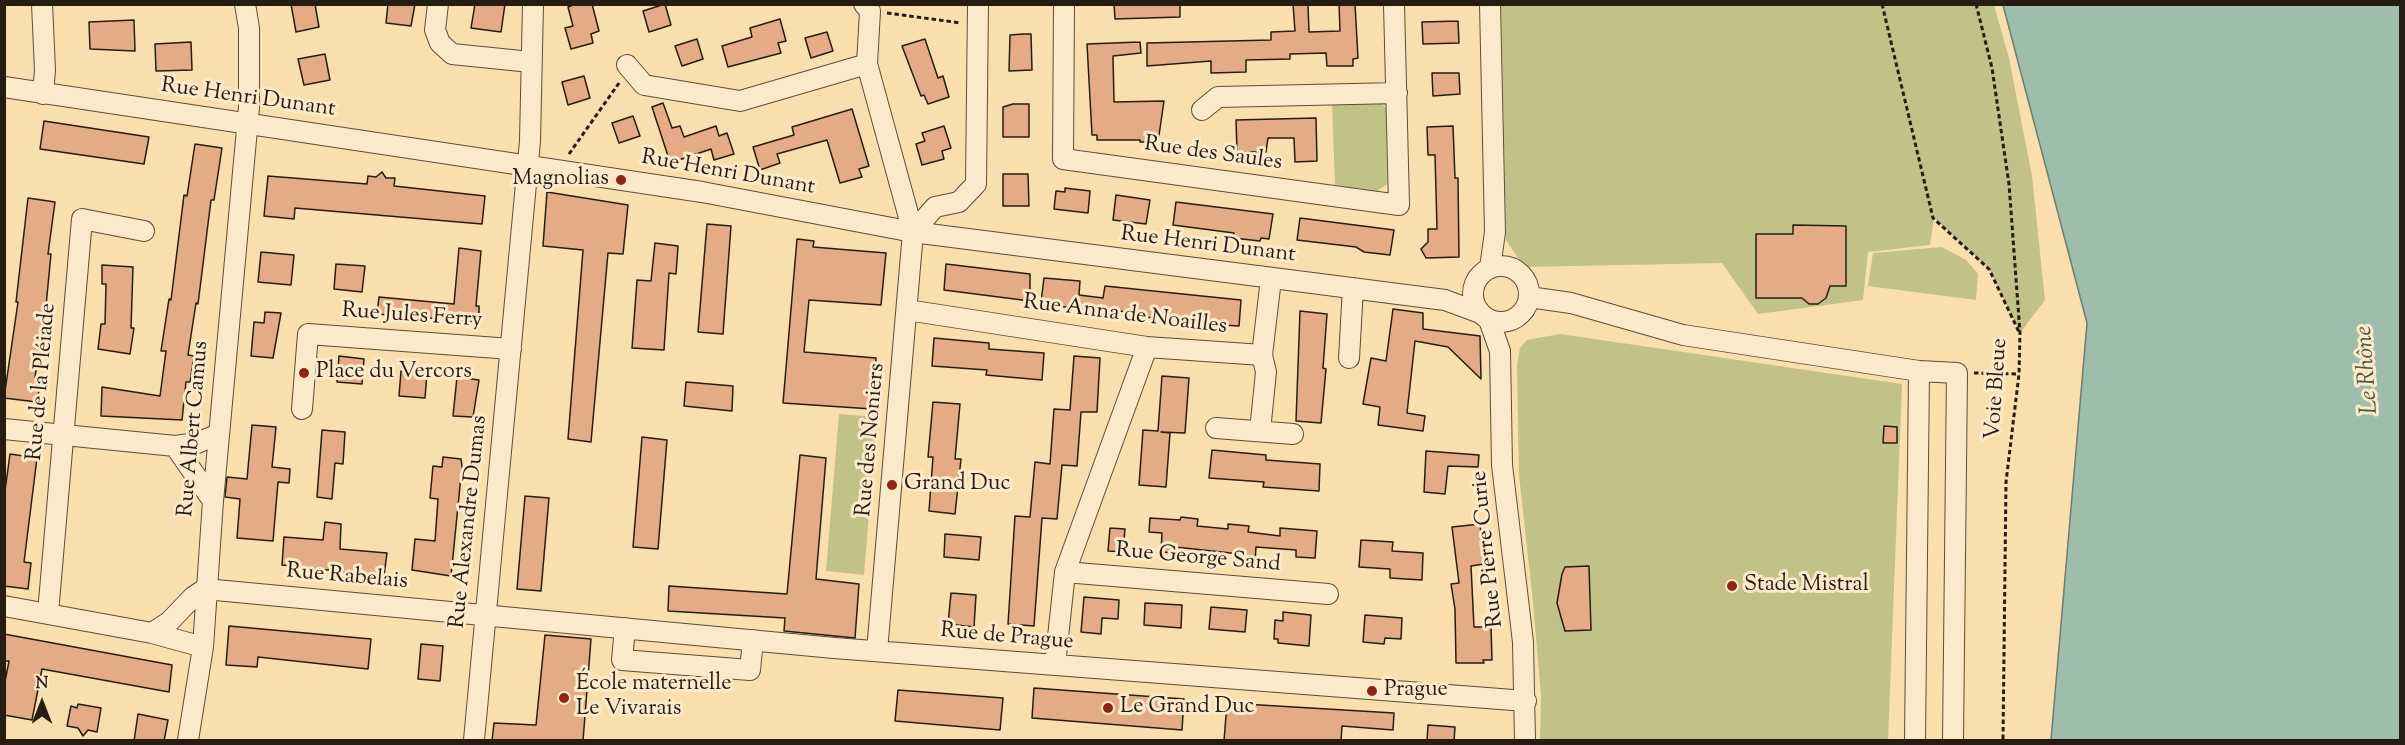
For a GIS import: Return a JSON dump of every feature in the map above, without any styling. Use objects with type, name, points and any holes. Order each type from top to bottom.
[{"type":"street","points":[[42,4],[45,70],[43,94]]},
{"type":"street","name":"Rue Albert Camus","points":[[188,741],[203,647],[205,589],[248,122],[249,28],[244,4]]},
{"type":"street","points":[[438,4],[435,30],[440,43],[452,54],[531,62]]},
{"type":"street","name":"Rue Alexandre Dumas","points":[[474,741],[528,165],[533,4]]},
{"type":"street","points":[[913,232],[935,207],[959,202],[976,184],[978,4]]},
{"type":"street","name":"Rue des Saules","points":[[1064,4],[1063,159],[1399,205],[1394,4]]},
{"type":"street","points":[[1490,4],[1495,232],[1500,267]]},
{"type":"street","name":"Rue des Noniers","points":[[867,8],[867,64],[913,232],[878,651]]},
{"type":"street","points":[[630,68],[644,86],[741,101],[867,64]]},
{"type":"street","name":"Rue Henri Dunant","points":[[4,87],[702,192],[913,232],[1445,300],[1484,316]]},
{"type":"street","name":"Rue des Saules","points":[[1202,110],[1218,98],[1397,93]]},
{"type":"street","name":"Rue de la Pléiade","points":[[48,613],[82,219],[144,231]]},
{"type":"street","points":[[1500,267],[1524,279],[1529,297],[1526,306],[1513,320],[1497,322],[1484,316],[1473,299],[1472,291],[1478,277],[1500,267]]},
{"type":"street","points":[[1260,431],[1266,372],[1262,355],[1271,279]]},
{"type":"street","points":[[1349,358],[1353,288]]},
{"type":"street","name":"Rue Henri Dunant","points":[[1445,300],[1472,291]]},
{"type":"street","points":[[1529,297],[1571,303],[1683,335],[1919,371],[1958,372],[1953,741]]},
{"type":"street","name":"Rue Anna de Noailles","points":[[907,310],[1147,347],[1262,355]]},
{"type":"street","name":"Rue Pierre Curie","points":[[1484,316],[1500,351],[1502,465],[1523,642],[1526,701],[1525,741]]},
{"type":"street","name":"Rue Pierre Curie","points":[[1500,351],[1513,320]]},
{"type":"street","name":"Rue Jules Ferry","points":[[302,409],[308,334],[512,349]]},
{"type":"street","points":[[1055,665],[1065,572],[1147,347]]},
{"type":"street","points":[[1915,741],[1919,371]]},
{"type":"street","points":[[1216,428],[1293,434]]},
{"type":"street","points":[[4,429],[175,446],[197,443],[219,434]]},
{"type":"street","points":[[175,446],[213,501]]},
{"type":"street","name":"Rue George Sand","points":[[1065,572],[1328,594]]},
{"type":"street","points":[[152,633],[169,622],[193,597],[205,589]]},
{"type":"street","name":"Rue Rabelais","points":[[205,589],[485,615]]},
{"type":"street","points":[[4,606],[152,633],[203,647]]},
{"type":"street","name":"Rue de Prague","points":[[485,615],[878,651],[1526,701]]},
{"type":"street","points":[[625,628],[622,660],[750,670],[753,640]]},
{"type":"path","name":"Voie Bleue","points":[[1882,4],[1933,218],[1989,269],[2020,333],[2019,374],[2006,482],[2003,741]]},
{"type":"path","points":[[1976,4],[1992,68],[2009,184],[2020,333]]},
{"type":"path","points":[[867,8],[977,25]]},
{"type":"path","points":[[558,170],[630,68]]},
{"type":"path","points":[[1958,372],[2019,374]]},
{"type":"green space","points":[[1501,5],[1994,5],[2009,58],[2032,176],[2045,300],[2020,333],[1989,269],[1934,218],[1930,245],[1868,252],[1863,300],[1758,314],[1722,263],[1524,267],[1506,240]]},
{"type":"green space","points":[[1378,101],[1386,108],[1387,184],[1377,191],[1335,185],[1332,102]]},
{"type":"green space","points":[[1942,247],[1966,260],[1978,274],[1976,300],[1868,286],[1873,253]]},
{"type":"green space","points":[[1560,334],[1902,384],[1888,740],[1540,740],[1541,696],[1519,475],[1517,365],[1520,348],[1527,340]]},
{"type":"green space","points":[[839,414],[877,417],[864,575],[826,571]]},
{"type":"water","name":"Le Rhône","points":[[2003,5],[2400,5],[2400,740],[2051,740],[2087,323]]},
{"type":"building","points":[[291,4],[315,4],[319,27],[296,32]]},
{"type":"building","points":[[388,4],[415,4],[411,26],[386,23]]},
{"type":"building","points":[[475,4],[505,4],[501,32],[471,28]]},
{"type":"building","points":[[576,4],[592,4],[599,31],[591,34],[593,43],[571,49],[565,28],[573,26],[568,7]]},
{"type":"building","points":[[665,4],[671,25],[649,32],[643,11]]},
{"type":"building","points":[[1114,4],[1180,4],[1180,17],[1115,19]]},
{"type":"building","points":[[1293,4],[1308,4],[1309,32],[1340,31],[1339,4],[1355,4],[1358,58],[1353,59],[1353,66],[1327,66],[1326,53],[1290,54],[1290,59],[1246,60],[1246,72],[1211,73],[1211,61],[1147,66],[1147,43],[1271,40],[1271,32],[1295,31]]},
{"type":"building","points":[[780,19],[786,41],[778,43],[781,53],[728,67],[722,46],[752,37],[750,28]]},
{"type":"building","points":[[134,20],[135,51],[90,49],[89,22]]},
{"type":"building","points":[[1458,21],[1459,43],[1423,44],[1422,22]]},
{"type":"building","points":[[827,32],[833,51],[811,58],[805,38]]},
{"type":"building","points":[[1031,34],[1032,70],[1009,71],[1010,35]]},
{"type":"building","points":[[697,39],[703,59],[682,66],[675,46]]},
{"type":"building","points":[[925,39],[938,78],[943,76],[949,97],[928,104],[924,95],[921,96],[902,46]]},
{"type":"building","points":[[191,42],[192,70],[156,71],[155,44]]},
{"type":"building","points":[[1140,42],[1141,53],[1113,56],[1114,102],[1164,101],[1158,142],[1097,140],[1097,135],[1092,135],[1087,44]]},
{"type":"building","points":[[325,54],[330,80],[304,85],[298,59]]},
{"type":"building","points":[[1432,73],[1459,73],[1460,94],[1433,96]]},
{"type":"building","points":[[584,76],[590,98],[568,105],[562,82]]},
{"type":"building","points":[[663,103],[672,128],[680,126],[684,137],[716,126],[719,136],[727,133],[734,154],[714,160],[711,149],[676,161],[669,159],[652,107]]},
{"type":"building","points":[[1013,104],[1029,104],[1029,137],[1003,137],[1003,107]]},
{"type":"building","points":[[852,109],[869,166],[859,169],[862,177],[840,183],[827,140],[777,154],[780,163],[760,170],[753,147],[794,135],[792,127]]},
{"type":"building","points":[[633,116],[640,136],[619,143],[612,123]]},
{"type":"building","points":[[1316,118],[1317,161],[1295,162],[1294,138],[1268,138],[1266,152],[1237,152],[1236,120]]},
{"type":"building","points":[[44,121],[149,137],[144,164],[40,149]]},
{"type":"building","points":[[944,126],[951,148],[942,151],[944,159],[922,165],[916,144],[925,141],[922,133]]},
{"type":"building","points":[[1453,126],[1455,178],[1458,178],[1459,257],[1426,258],[1421,249],[1428,242],[1428,229],[1437,229],[1435,155],[1428,155],[1427,127]]},
{"type":"building","points":[[195,144],[222,148],[214,200],[211,200],[198,304],[196,303],[188,355],[194,356],[190,382],[186,382],[182,420],[101,416],[102,387],[160,396],[166,351],[161,351],[169,299],[171,300],[184,195],[187,196]]},
{"type":"building","points":[[382,172],[386,178],[395,178],[394,186],[485,196],[482,224],[295,208],[294,219],[264,216],[268,176],[367,184],[368,176],[376,177]]},
{"type":"building","points":[[1003,174],[1028,174],[1029,206],[1003,206]]},
{"type":"building","points":[[1065,188],[1090,191],[1088,213],[1054,209],[1056,191],[1065,192]]},
{"type":"building","points":[[547,192],[628,205],[623,254],[608,253],[591,442],[568,439],[583,250],[543,246]]},
{"type":"building","points":[[1116,195],[1150,200],[1146,224],[1113,220]]},
{"type":"building","points":[[28,198],[55,202],[48,254],[51,254],[46,306],[35,377],[41,378],[37,402],[4,398],[18,302],[16,302]]},
{"type":"building","points":[[1176,202],[1273,214],[1269,239],[1261,238],[1260,241],[1233,238],[1234,233],[1173,225]]},
{"type":"building","points":[[1300,218],[1394,230],[1390,255],[1364,252],[1356,247],[1297,240]]},
{"type":"building","points":[[707,224],[731,226],[723,334],[698,332]]},
{"type":"building","points":[[1793,225],[1846,226],[1846,286],[1830,286],[1826,298],[1818,304],[1809,304],[1802,298],[1756,298],[1756,234],[1793,234]]},
{"type":"building","points":[[797,239],[814,241],[813,247],[886,253],[881,305],[809,300],[804,352],[876,358],[872,409],[783,403]]},
{"type":"building","points":[[655,243],[678,246],[676,274],[669,273],[664,350],[632,348],[637,280],[651,281]]},
{"type":"building","points":[[459,248],[481,251],[476,306],[479,306],[479,322],[377,314],[379,297],[454,304]]},
{"type":"building","points":[[261,252],[294,255],[291,285],[258,282]]},
{"type":"building","points":[[336,264],[365,266],[362,292],[334,289]]},
{"type":"building","points":[[946,264],[1030,274],[1030,301],[944,290]]},
{"type":"building","points":[[102,265],[133,267],[131,328],[134,328],[130,354],[98,349],[101,324],[105,324],[106,284],[102,284]]},
{"type":"building","points":[[1044,278],[1080,281],[1079,295],[1103,298],[1105,286],[1241,300],[1239,326],[1184,323],[1184,320],[1130,316],[1130,312],[1053,306],[1053,303],[1041,302]]},
{"type":"building","points":[[1393,309],[1423,313],[1423,329],[1480,336],[1481,379],[1448,347],[1415,341],[1407,413],[1425,416],[1423,431],[1378,425],[1380,407],[1363,404],[1371,358],[1386,361]]},
{"type":"building","points":[[1300,311],[1327,314],[1323,368],[1326,369],[1321,423],[1296,421]]},
{"type":"building","points":[[265,312],[281,313],[273,358],[251,356],[254,322],[264,323]]},
{"type":"building","points":[[934,338],[989,343],[989,349],[1044,353],[1042,380],[986,375],[987,370],[932,366]]},
{"type":"building","points":[[339,356],[364,359],[362,384],[337,382]]},
{"type":"building","points":[[1074,356],[1100,358],[1097,412],[1081,412],[1077,466],[1062,465],[1057,519],[1042,518],[1034,626],[1008,624],[1015,516],[1030,517],[1035,462],[1050,464],[1054,409],[1070,410]]},
{"type":"building","points":[[401,371],[427,373],[425,398],[399,396]]},
{"type":"building","points":[[1162,376],[1189,378],[1185,433],[1161,432],[1170,433],[1166,487],[1139,485],[1143,430],[1158,431]]},
{"type":"building","points":[[457,377],[479,380],[473,417],[453,416]]},
{"type":"building","points":[[686,382],[733,386],[732,411],[684,406]]},
{"type":"building","points":[[933,402],[960,404],[955,459],[961,459],[955,514],[929,511],[933,457],[928,457]]},
{"type":"building","points":[[252,425],[276,427],[272,467],[290,469],[289,483],[278,482],[273,541],[237,538],[240,499],[225,497],[227,477],[247,479]]},
{"type":"building","points":[[1884,426],[1897,427],[1897,443],[1883,443]]},
{"type":"building","points":[[322,430],[345,432],[343,464],[335,463],[332,499],[317,497]]},
{"type":"building","points":[[642,437],[667,440],[658,549],[633,547]]},
{"type":"building","points":[[1212,450],[1266,455],[1266,460],[1320,464],[1319,491],[1263,487],[1264,482],[1209,478]]},
{"type":"building","points":[[1426,451],[1479,455],[1478,467],[1448,466],[1445,494],[1424,492]]},
{"type":"building","points":[[10,454],[37,458],[24,562],[31,563],[28,589],[4,586],[4,498]]},
{"type":"building","points":[[800,455],[826,458],[816,579],[859,584],[855,638],[784,631],[785,618],[668,611],[669,586],[787,594]]},
{"type":"building","points":[[443,457],[461,459],[462,466],[451,576],[412,570],[415,539],[435,541],[438,499],[430,498],[433,466],[442,467]]},
{"type":"building","points":[[525,496],[549,498],[541,591],[517,589]]},
{"type":"building","points":[[1181,517],[1198,519],[1197,526],[1228,529],[1228,524],[1249,526],[1248,532],[1280,536],[1280,528],[1317,531],[1315,558],[1296,557],[1296,550],[1256,547],[1255,562],[1240,561],[1240,554],[1175,547],[1174,553],[1161,552],[1162,533],[1149,532],[1150,518],[1180,520]]},
{"type":"building","points":[[325,522],[341,524],[340,549],[387,553],[384,576],[282,565],[284,537],[323,540]]},
{"type":"building","points":[[1480,524],[1484,564],[1471,566],[1474,627],[1491,627],[1492,660],[1483,660],[1484,663],[1456,663],[1455,609],[1451,584],[1459,583],[1452,527]]},
{"type":"building","points":[[1110,528],[1125,529],[1123,552],[1108,551]]},
{"type":"building","points":[[945,534],[981,537],[979,560],[944,557]]},
{"type":"building","points":[[1361,540],[1393,542],[1392,551],[1423,553],[1422,580],[1390,578],[1390,569],[1359,567]]},
{"type":"building","points":[[1589,566],[1591,630],[1565,631],[1557,603],[1562,574],[1565,567]]},
{"type":"building","points":[[951,593],[976,595],[974,627],[948,624]]},
{"type":"building","points":[[1084,597],[1119,600],[1118,619],[1102,618],[1101,634],[1081,632]]},
{"type":"building","points":[[1145,603],[1182,605],[1181,628],[1144,625]]},
{"type":"building","points":[[1211,607],[1247,610],[1245,632],[1209,629]]},
{"type":"building","points":[[1283,612],[1311,615],[1309,646],[1278,643],[1278,639],[1274,639],[1275,620],[1283,621]]},
{"type":"building","points":[[1365,615],[1402,618],[1401,639],[1385,638],[1384,644],[1363,642]]},
{"type":"building","points":[[229,626],[371,639],[368,669],[258,657],[257,667],[226,665]]},
{"type":"building","points":[[4,634],[172,665],[169,692],[42,669],[32,720],[4,715],[4,687],[9,661],[4,661]]},
{"type":"building","points":[[545,635],[591,639],[583,741],[492,741],[494,723],[536,725]]},
{"type":"building","points":[[421,644],[443,646],[440,681],[418,679]]},
{"type":"building","name":"Le Grand Duc","points":[[1034,688],[1184,699],[1182,730],[1032,718]]},
{"type":"building","points":[[898,690],[1003,698],[1000,730],[895,721]]},
{"type":"building","points":[[1227,703],[1394,713],[1393,730],[1342,726],[1341,741],[1224,741]]},
{"type":"building","points":[[78,704],[101,708],[97,732],[88,730],[83,736],[78,728],[67,726],[71,706],[77,708]]},
{"type":"building","points":[[138,714],[168,720],[164,741],[134,741]]},
{"type":"building","points":[[1428,725],[1455,727],[1454,741],[1427,741]]},
{"type":"place","name":"Magnolias","points":[[621,180]]},
{"type":"place","name":"Place du Vercors","points":[[304,373]]},
{"type":"place","name":"Grand Duc","points":[[892,485]]},
{"type":"place","name":"Stade Mistral","points":[[1732,586]]},
{"type":"place","name":"Prague","points":[[1372,691]]},
{"type":"place","name":"École maternelle Le Vivarais","points":[[564,698]]},
{"type":"place","name":"Le Grand Duc","points":[[1108,708]]}]
